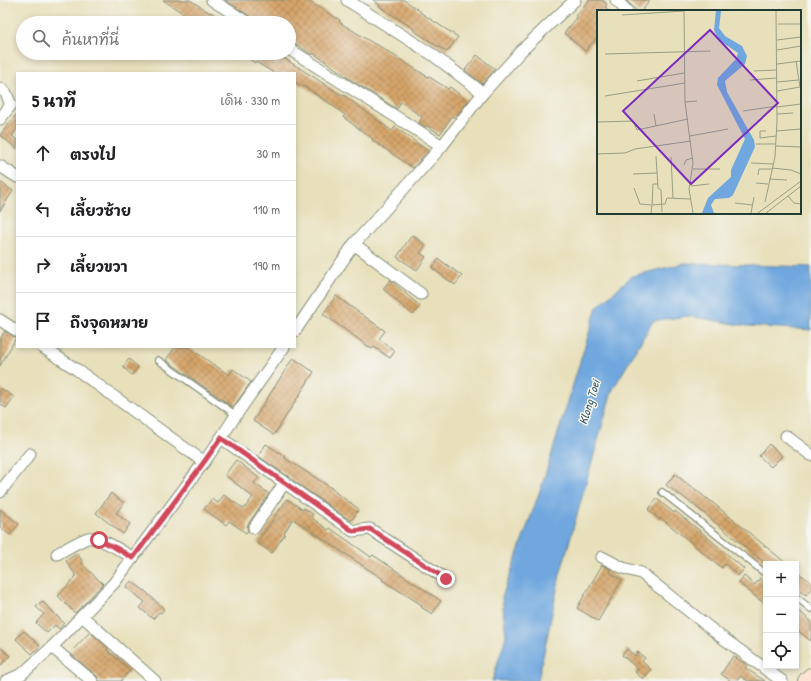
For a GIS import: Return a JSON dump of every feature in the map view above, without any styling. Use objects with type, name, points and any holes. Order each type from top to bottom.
[{"type":"street","points":[[212,0],[237,16]]},
{"type":"street","points":[[347,0],[433,55],[483,93]]},
{"type":"street","points":[[296,330],[354,244],[442,146],[483,93],[521,51],[575,0]]},
{"type":"street","points":[[616,0],[626,10]]},
{"type":"street","points":[[296,53],[442,146]]},
{"type":"street","points":[[0,88],[6,93],[11,105],[0,119]]},
{"type":"street","points":[[0,166],[16,176]]},
{"type":"street","points":[[354,244],[421,294]]},
{"type":"street","points":[[0,320],[16,330]]},
{"type":"street","points":[[44,348],[76,369],[204,462]]},
{"type":"street","points":[[6,681],[22,674],[52,647],[114,583],[204,462],[283,348]]},
{"type":"street","points":[[786,436],[811,455]]},
{"type":"street","points":[[221,438],[353,531],[370,529],[446,579]]},
{"type":"street","points":[[0,492],[30,454]]},
{"type":"street","points":[[254,528],[285,482]]},
{"type":"street","points":[[57,554],[88,538],[99,540],[133,558]]},
{"type":"street","points":[[602,557],[623,568],[641,573],[720,636],[782,681]]},
{"type":"street","points":[[82,616],[155,681]]},
{"type":"street","points":[[52,647],[92,681]]},
{"type":"street","points":[[806,681],[811,676]]},
{"type":"lane","points":[[158,360],[236,415]]},
{"type":"lane","points":[[662,492],[763,572]]},
{"type":"lane","points":[[799,599],[811,609]]},
{"type":"water","name":"Klong Toei","points":[[685,263],[811,267],[811,330],[747,326],[687,316],[653,321],[612,391],[560,575],[538,681],[492,681],[506,636],[502,597],[542,485],[597,307],[632,276]]},
{"type":"building","points":[[163,0],[190,0],[216,16],[183,16],[184,14]]},
{"type":"building","points":[[225,0],[306,0],[340,20],[339,22],[428,77],[448,89],[450,87],[468,101],[455,118],[452,116],[440,134],[419,123],[422,117],[401,102],[397,109],[345,76],[313,53],[312,55],[296,44],[296,16],[249,16]]},
{"type":"building","points":[[373,0],[404,0],[458,37],[447,52],[413,30],[414,29],[379,6],[380,5]]},
{"type":"building","points":[[589,0],[602,0],[607,4],[605,7],[608,10],[597,10],[597,37],[585,51],[564,33],[577,18],[575,16]]},
{"type":"building","points":[[626,0],[650,0],[643,10],[636,10]]},
{"type":"building","points":[[477,55],[495,69],[482,84],[465,70]]},
{"type":"building","points":[[251,60],[287,60],[343,96],[344,95],[392,131],[395,127],[428,151],[413,168],[372,140],[373,139],[343,117],[345,115],[325,100],[296,83],[296,72],[272,72],[256,62],[255,63]]},
{"type":"building","points":[[16,115],[16,130],[12,136],[16,139],[16,148],[0,135]]},
{"type":"building","points":[[0,182],[13,191],[0,211]]},
{"type":"building","points":[[412,235],[426,245],[420,253],[426,257],[417,270],[397,257]]},
{"type":"building","points":[[439,259],[462,276],[455,285],[432,268]]},
{"type":"building","points":[[390,280],[420,306],[413,315],[383,289]]},
{"type":"building","points":[[336,296],[385,331],[379,339],[395,351],[390,358],[374,347],[372,349],[323,314]]},
{"type":"building","points":[[5,331],[16,338],[0,366],[0,339]]},
{"type":"building","points":[[174,348],[189,348],[229,375],[233,369],[251,382],[233,407],[166,360]]},
{"type":"building","points":[[293,358],[314,372],[274,435],[253,421]]},
{"type":"building","points":[[129,359],[138,367],[132,375],[123,367]]},
{"type":"building","points":[[0,388],[14,397],[6,408],[0,404]]},
{"type":"building","points":[[266,444],[336,491],[335,492],[359,509],[351,521],[291,479],[289,476],[258,456]]},
{"type":"building","points":[[769,444],[782,456],[771,467],[759,456]]},
{"type":"building","points":[[236,460],[259,478],[254,483],[269,494],[248,524],[248,531],[246,533],[229,521],[226,525],[204,509],[212,499],[218,503],[224,495],[244,509],[253,497],[225,475]]},
{"type":"building","points":[[675,474],[707,498],[783,561],[763,562],[694,505],[666,485]]},
{"type":"building","points":[[111,493],[124,503],[116,513],[130,524],[123,534],[96,513]]},
{"type":"building","points":[[287,499],[303,510],[304,508],[313,514],[311,517],[328,530],[330,528],[371,557],[373,555],[441,601],[432,614],[421,607],[422,605],[382,580],[383,579],[293,519],[272,553],[257,543]]},
{"type":"building","points":[[657,499],[705,535],[744,569],[738,576],[725,564],[722,568],[661,518],[660,520],[648,510]]},
{"type":"building","points":[[0,509],[19,524],[10,535],[0,527]]},
{"type":"building","points":[[77,553],[83,562],[81,563],[103,584],[75,613],[58,596],[76,576],[66,561]]},
{"type":"building","points":[[602,565],[610,569],[609,572],[622,580],[598,621],[577,608]]},
{"type":"building","points":[[799,573],[811,582],[811,589],[806,595],[799,589]]},
{"type":"building","points":[[744,576],[755,585],[760,578],[763,581],[763,603],[739,583]]},
{"type":"building","points":[[131,581],[145,591],[164,609],[153,619],[140,608],[145,602],[126,587]]},
{"type":"building","points":[[42,601],[64,623],[59,629],[55,625],[47,633],[36,623],[44,614],[36,607]]},
{"type":"building","points":[[799,611],[811,621],[811,641],[799,631]]},
{"type":"building","points":[[24,631],[40,646],[32,654],[16,639]]},
{"type":"building","points":[[90,632],[108,648],[107,650],[130,670],[121,681],[99,681],[97,676],[70,653]]},
{"type":"building","points":[[0,647],[10,656],[0,666]]},
{"type":"building","points":[[627,649],[635,656],[638,652],[645,658],[642,661],[651,670],[643,679],[635,672],[638,669],[622,655]]},
{"type":"building","points":[[733,656],[747,665],[745,668],[765,681],[748,681],[740,676],[737,681],[731,681],[721,674]]},
{"type":"route","points":[[99,540],[133,558],[221,438],[353,531],[370,529],[446,579]]}]
